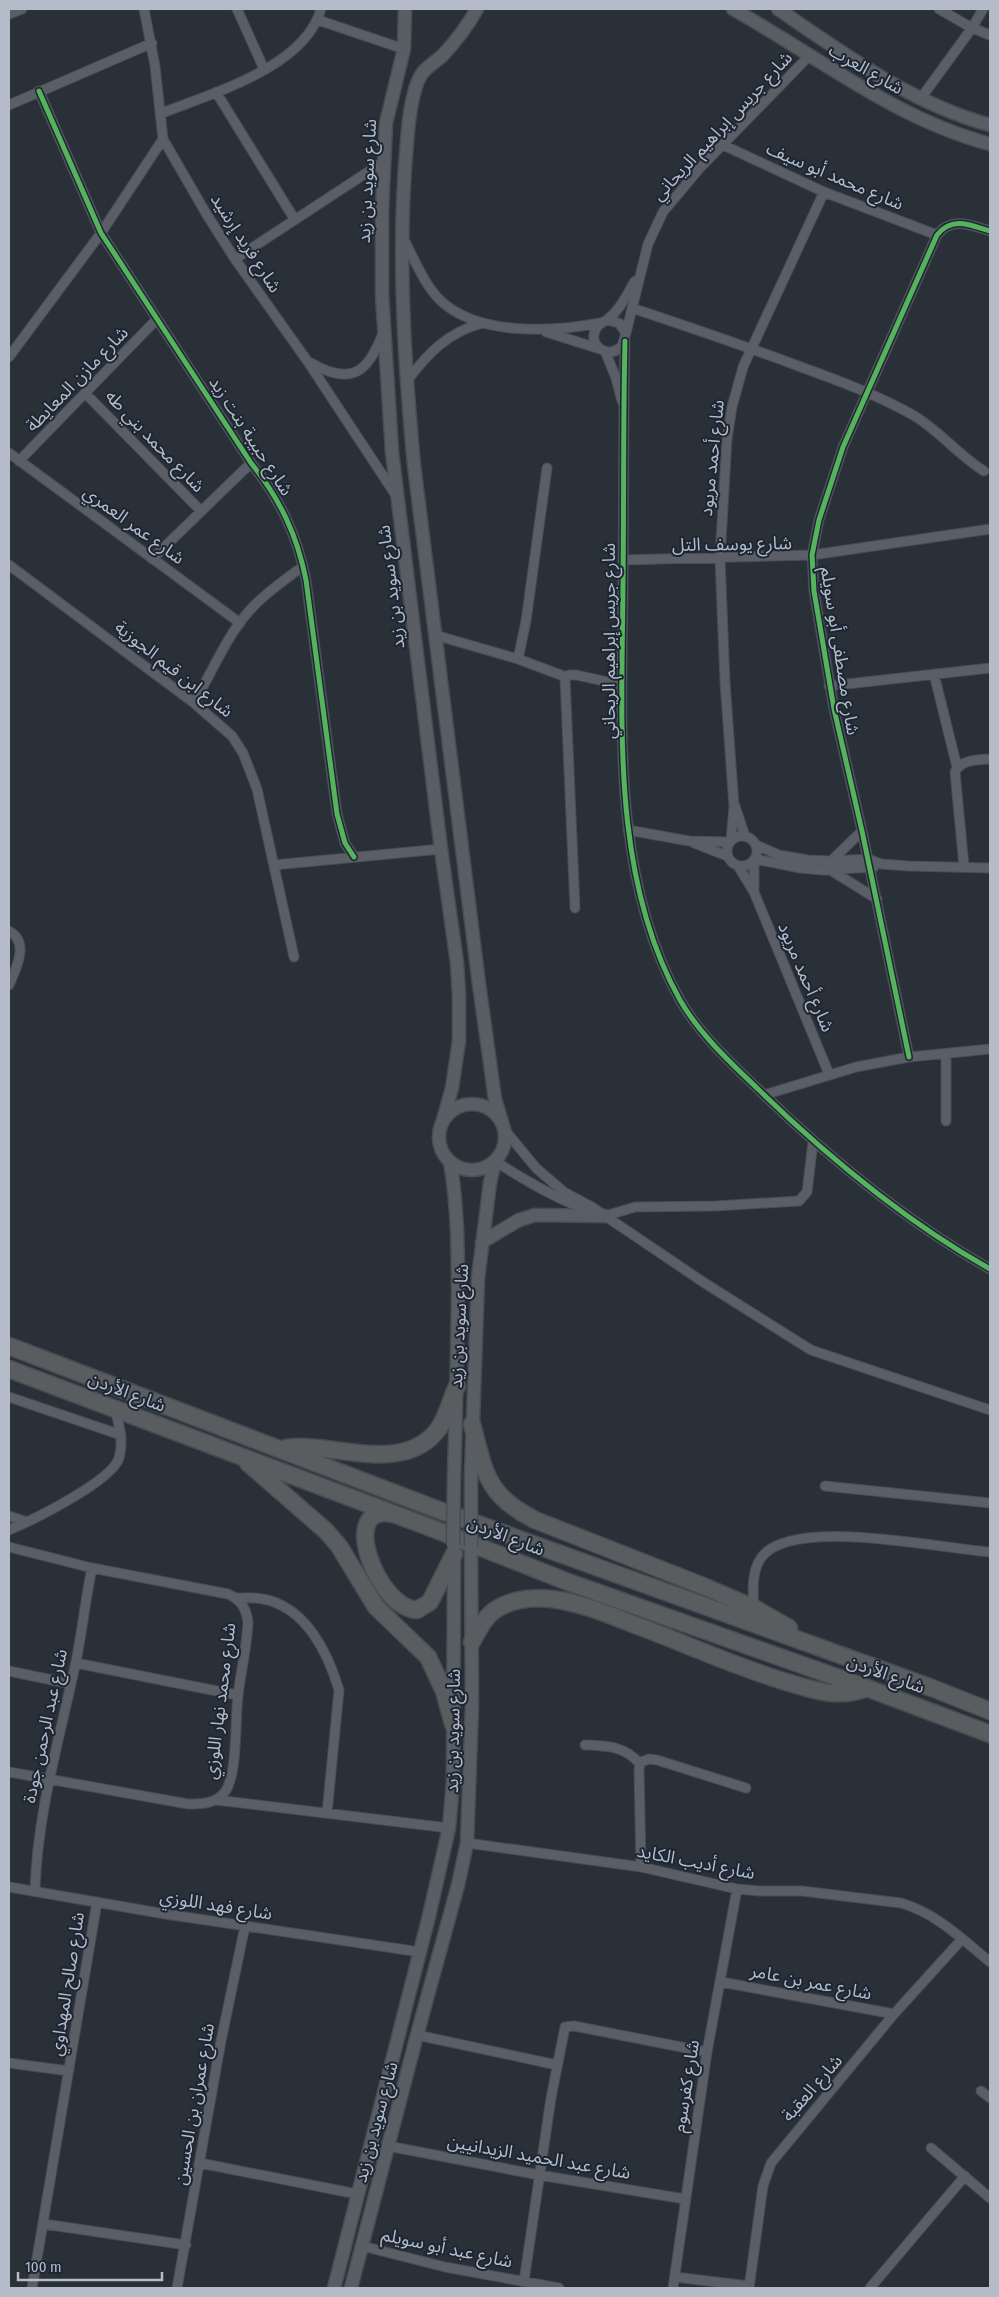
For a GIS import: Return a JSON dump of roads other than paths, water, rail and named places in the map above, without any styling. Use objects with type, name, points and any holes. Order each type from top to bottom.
[{"type":"highway","name":"شارع الأردن","points":[[9,1346],[445,1512],[755,1616],[850,1658],[990,1711]]},
{"type":"highway","name":"شارع الأردن","points":[[9,1370],[241,1456],[595,1592],[867,1688],[990,1734]]},
{"type":"highway","points":[[279,1448],[306,1447],[378,1454],[406,1450],[427,1441],[439,1428],[457,1386]]},
{"type":"highway","points":[[472,1424],[489,1480],[496,1492],[513,1507],[536,1520],[755,1616]]},
{"type":"highway","points":[[241,1456],[326,1531],[339,1546],[376,1607],[428,1657],[437,1672],[453,1724]]},
{"type":"highway","points":[[394,1514],[384,1512],[371,1518],[364,1530],[364,1538],[370,1561],[380,1581],[394,1598],[406,1608],[417,1610],[430,1602],[454,1550]]},
{"type":"highway","points":[[472,1642],[489,1615],[499,1607],[525,1600],[553,1600],[609,1615],[753,1671],[804,1687],[842,1694],[856,1693],[867,1688]]},
{"type":"main road","name":"شارع سويد بن زيد","points":[[405,9],[404,49],[389,108],[383,162],[381,240],[383,332],[389,416],[398,499],[441,849],[452,921],[459,995],[457,1058],[443,1120]]},
{"type":"main road","name":"شارع سويد بن زيد","points":[[477,9],[456,40],[421,75],[410,111],[405,166],[403,238],[406,381],[414,465],[478,984],[495,1099],[503,1126]]},
{"type":"main road","name":"شارع العرب","points":[[733,9],[809,56],[916,117],[952,133],[990,144]]},
{"type":"main road","name":"شارع العرب","points":[[778,9],[828,43],[921,98],[946,110],[990,125]]},
{"type":"main road","points":[[473,1104],[488,1108],[496,1114],[503,1126],[503,1149],[495,1161],[487,1167],[468,1170],[450,1162],[440,1146],[439,1138],[443,1120],[458,1107],[473,1104]]},
{"type":"main road","name":"شارع سويد بن زيد","points":[[352,2288],[458,1885],[467,1843],[470,1795],[472,1642],[471,1477],[477,1293],[490,1183],[495,1161]]},
{"type":"main road","name":"شارع سويد بن زيد","points":[[334,2288],[438,1883],[448,1828],[453,1782],[454,1475],[458,1254],[454,1188],[450,1162]]},
{"type":"main road","points":[[482,1242],[519,1220],[536,1215],[604,1216]]},
{"type":"street","points":[[9,14],[22,9]]},
{"type":"street","name":"شارع فريد إرشيد","points":[[144,9],[152,43],[162,113],[163,139],[235,259],[308,362],[398,499]]},
{"type":"street","points":[[237,9],[264,69]]},
{"type":"street","points":[[162,113],[216,92],[283,59],[306,38],[318,20],[321,9]]},
{"type":"street","points":[[939,9],[972,28],[990,35]]},
{"type":"street","points":[[921,98],[972,28],[983,9]]},
{"type":"street","points":[[318,20],[404,49]]},
{"type":"street","points":[[9,105],[152,43]]},
{"type":"street","name":"شارع جريس إبراهيم الريحاني","points":[[809,56],[681,189],[663,212],[651,234],[639,274],[625,337],[623,406],[622,685],[623,753],[628,830],[640,892],[647,917],[666,972],[680,1001],[692,1020],[724,1056],[814,1142],[912,1219],[943,1241],[990,1269]]},
{"type":"street","name":"شارع حبيبة بنت زيد","points":[[38,91],[101,233],[272,491],[289,522],[303,566],[338,814],[345,843],[354,857]]},
{"type":"street","points":[[216,92],[295,220]]},
{"type":"street","points":[[9,357],[101,233],[163,139]]},
{"type":"street","name":"شارع محمد أبو سيف","points":[[723,145],[824,192],[937,235]]},
{"type":"street","points":[[235,259],[383,162]]},
{"type":"street","name":"شارع أحمد مريود","points":[[730,841],[734,806],[725,682],[720,558],[728,431],[737,385],[751,348],[824,192]]},
{"type":"street","points":[[937,235],[942,228],[956,222],[990,231]]},
{"type":"street","name":"شارع مصطفى أبو سويلم","points":[[909,1057],[877,899],[829,686],[814,591],[812,556],[819,520],[843,447],[937,235]]},
{"type":"street","points":[[403,238],[429,285],[440,300],[458,312],[484,323],[541,330],[603,350],[616,351],[625,337],[619,323],[603,322],[541,330]]},
{"type":"street","name":"شارع جريس إبراهيم الريحاني","points":[[603,322],[620,306],[639,274]]},
{"type":"street","points":[[632,308],[751,348],[868,391],[926,423],[947,439],[968,462],[984,471]]},
{"type":"street","name":"شارع مازن المعايطة","points":[[19,461],[158,319]]},
{"type":"street","points":[[603,322],[595,330],[594,337],[596,344],[603,350]]},
{"type":"street","points":[[406,381],[424,358],[440,343],[462,330],[484,323]]},
{"type":"street","name":"شارع فريد إرشيد","points":[[308,362],[334,374],[353,373],[372,359],[383,332]]},
{"type":"street","name":"شارع جريس إبراهيم الريحاني","points":[[603,350],[616,378],[623,406]]},
{"type":"street","name":"شارع محمد بني طه","points":[[85,393],[201,512]]},
{"type":"street","name":"شارع عمر العمري","points":[[9,453],[240,623]]},
{"type":"street","points":[[152,559],[252,463]]},
{"type":"street","points":[[518,658],[526,621],[547,468]]},
{"type":"street","name":"شارع يوسف التل","points":[[623,560],[812,556],[990,529]]},
{"type":"street","name":"شارع ابن قيم الجوزية","points":[[9,565],[67,606],[194,703],[232,736],[243,753],[257,789],[294,957]]},
{"type":"street","points":[[194,703],[240,623],[270,591],[303,566]]},
{"type":"street","points":[[435,635],[518,658],[566,677],[576,675],[622,685]]},
{"type":"street","points":[[829,686],[990,668]]},
{"type":"street","points":[[934,674],[957,767],[955,780],[964,866]]},
{"type":"street","points":[[566,677],[575,908]]},
{"type":"street","points":[[957,767],[964,763],[990,759]]},
{"type":"street","name":"شارع أحمد مريود","points":[[734,806],[745,836]]},
{"type":"street","points":[[628,830],[689,841],[730,841],[737,836],[745,836],[753,840],[756,845],[757,852],[754,860],[745,866],[738,866],[732,862],[727,850],[730,841]]},
{"type":"street","points":[[832,866],[862,831]]},
{"type":"street","points":[[689,841],[728,856]]},
{"type":"street","points":[[756,845],[779,855],[832,866],[877,899]]},
{"type":"street","points":[[274,866],[441,849]]},
{"type":"street","points":[[754,860],[800,868],[881,864],[990,868]]},
{"type":"street","name":"شارع أحمد مريود","points":[[754,860],[754,892]]},
{"type":"street","name":"شارع أحمد مريود","points":[[738,866],[754,892],[829,1074]]},
{"type":"street","points":[[9,931],[18,938],[21,944],[20,953],[9,986]]},
{"type":"street","points":[[764,1095],[829,1074],[909,1057],[990,1049]]},
{"type":"street","points":[[946,1054],[946,1121]]},
{"type":"street","points":[[503,1126],[536,1168],[551,1182],[812,1350],[990,1410]]},
{"type":"street","points":[[495,1161],[566,1202],[604,1216],[635,1207],[715,1206],[799,1201],[807,1192],[814,1142]]},
{"type":"street","points":[[9,1397],[121,1435]]},
{"type":"street","points":[[9,1530],[27,1522],[110,1472],[119,1459],[121,1435],[115,1409]]},
{"type":"street","points":[[825,1486],[990,1503]]},
{"type":"street","points":[[9,1516],[27,1522]]},
{"type":"street","points":[[755,1616],[756,1566],[766,1551],[786,1541],[842,1536],[990,1552]]},
{"type":"street","name":"شارع محمد نهار اللوزي","points":[[9,1546],[92,1568],[228,1594],[236,1598],[246,1612],[248,1622],[238,1695],[232,1776],[225,1792],[216,1800],[205,1804],[188,1804],[9,1772]]},
{"type":"street","name":"شارع عبد الرحمن جودة","points":[[35,1891],[40,1840],[50,1778],[76,1663],[92,1568]]},
{"type":"street","points":[[236,1598],[264,1599],[288,1610],[315,1634],[333,1671],[339,1690],[328,1813]]},
{"type":"street","points":[[76,1663],[238,1695]]},
{"type":"street","points":[[9,1671],[71,1684]]},
{"type":"street","points":[[586,1745],[622,1749],[632,1754],[640,1764],[640,1867]]},
{"type":"street","points":[[640,1764],[649,1759],[657,1760],[746,1788]]},
{"type":"street","points":[[216,1800],[448,1828]]},
{"type":"street","name":"شارع أديب الكايد","points":[[467,1843],[640,1867],[737,1889],[827,1893],[901,1903],[928,1914],[990,1962]]},
{"type":"street","name":"شارع فهد اللوزي","points":[[9,1887],[245,1926],[420,1952]]},
{"type":"street","name":"شارع كفرسوم","points":[[674,2288],[707,2052],[737,1889]]},
{"type":"street","name":"شارع صالح المهداوي","points":[[69,2071],[97,1902]]},
{"type":"street","name":"شارع عمران بن الحسين","points":[[177,2288],[221,2041],[245,1926]]},
{"type":"street","name":"شارع العقبة","points":[[749,2287],[763,2186],[771,2163],[873,2043],[894,2014],[962,1939]]},
{"type":"street","name":"شارع عمر بن عامر","points":[[721,1982],[894,2014]]},
{"type":"street","points":[[518,2283],[564,2029],[570,2025],[707,2052]]},
{"type":"street","points":[[417,2036],[557,2064]]},
{"type":"street","points":[[9,2063],[69,2071],[32,2288]]},
{"type":"street","points":[[981,2091],[990,2098]]},
{"type":"street","name":"شارع عبد الحميد الزيدانيين","points":[[388,2146],[539,2175],[685,2199]]},
{"type":"street","points":[[931,2148],[990,2198]]},
{"type":"street","points":[[200,2163],[357,2194]]},
{"type":"street","points":[[870,2288],[965,2176]]},
{"type":"street","points":[[44,2224],[186,2245]]},
{"type":"street","name":"شارع عبد أبو سويلم","points":[[362,2246],[518,2283],[559,2288]]},
{"type":"street","points":[[675,2278],[749,2287]]}]
